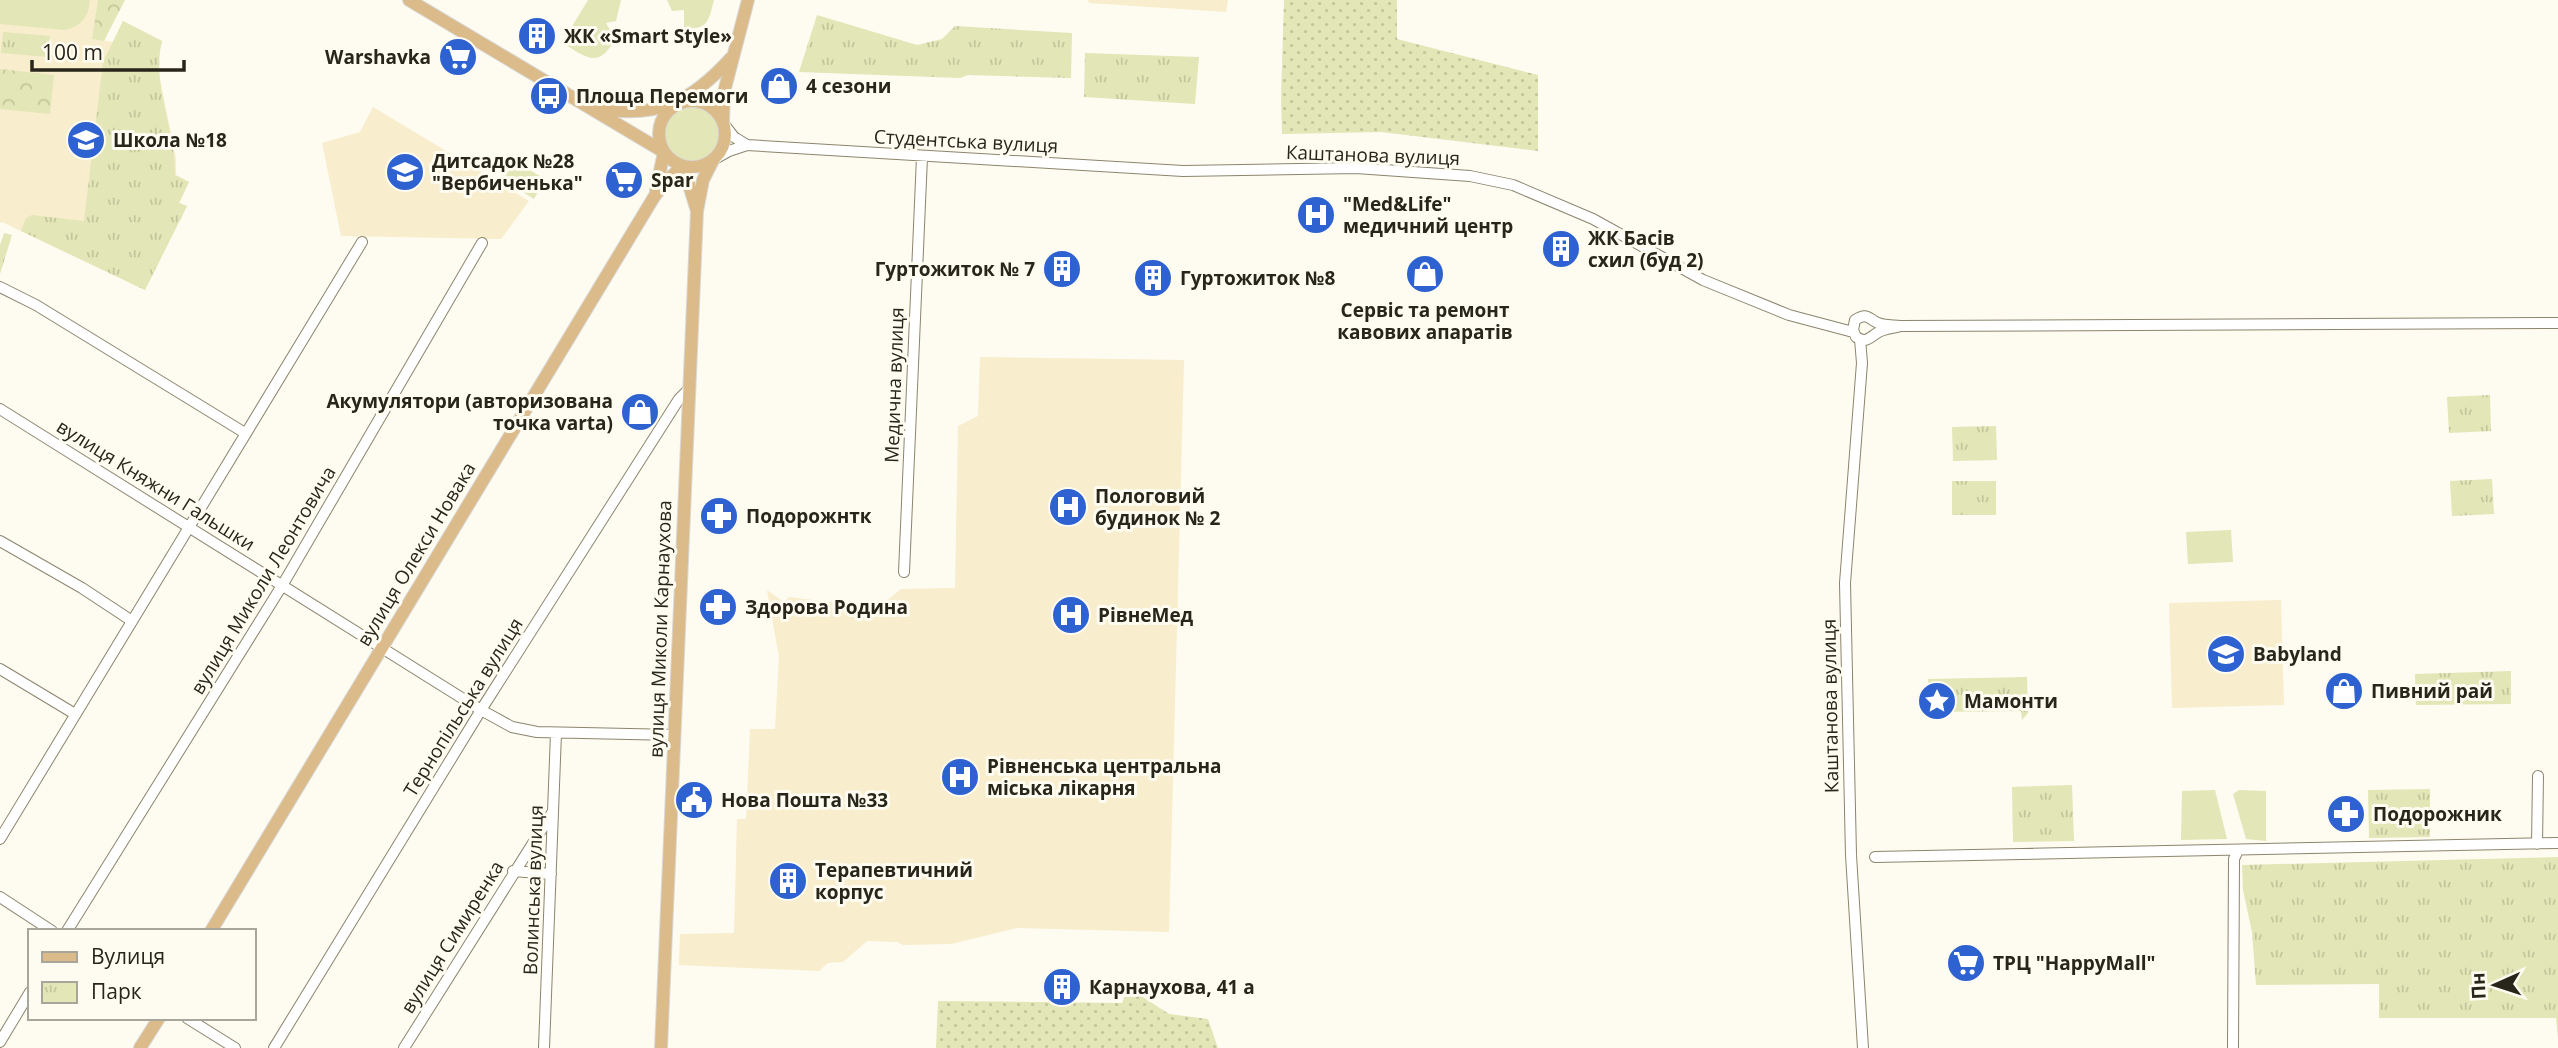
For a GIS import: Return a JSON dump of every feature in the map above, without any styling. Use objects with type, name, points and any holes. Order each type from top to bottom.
[{"type":"main road","points":[[409,0],[664,152],[669,158],[683,166],[699,167],[713,160],[723,147],[723,92],[748,0]]},
{"type":"main road","points":[[664,152],[659,133],[660,123],[665,115],[709,83],[731,58]]},
{"type":"main road","points":[[589,107],[613,111],[643,111],[680,103],[701,102],[718,113],[723,122]]},
{"type":"main road","name":"вулиця Олекси Новака","points":[[654,197],[661,176],[664,152]]},
{"type":"main road","name":"вулиця Миколи Карнаухова","points":[[661,1048],[697,211],[703,180],[713,160]]},
{"type":"main road","name":"вулиця Олекси Новака","points":[[212,929],[654,197],[666,181],[683,166]]},
{"type":"main road","name":"вулиця Миколи Карнаухова","points":[[683,166],[697,211]]},
{"type":"main road","points":[[140,1048],[158,1020]]},
{"type":"street","points":[[723,122],[734,136],[747,145]]},
{"type":"street","points":[[713,160],[747,145]]},
{"type":"street","name":"Студентська вулиця","points":[[747,145],[1183,171]]},
{"type":"street","name":"Медична вулиця","points":[[904,572],[922,157]]},
{"type":"street","name":"Каштанова вулиця","points":[[1183,171],[1356,168],[1470,176],[1513,185],[1592,219],[1703,279],[1789,315],[1865,332],[1845,583],[1851,855],[1863,1048]]},
{"type":"street","points":[[0,839],[362,242]]},
{"type":"street","name":"вулиця Миколи Леонтовича","points":[[68,929],[283,584],[482,243]]},
{"type":"street","points":[[0,287],[36,305],[245,433]]},
{"type":"street","points":[[1865,332],[1900,326],[2558,323]]},
{"type":"street","name":"Тернопільська вулиця","points":[[274,1048],[481,710],[679,399],[689,389]]},
{"type":"street","name":"вулиця Княжни Гальшки","points":[[0,409],[512,727],[556,733],[675,735]]},
{"type":"street","points":[[0,541],[82,588],[132,621]]},
{"type":"street","points":[[0,669],[75,714]]},
{"type":"street","name":"Волинська вулиця","points":[[544,1048],[556,733]]},
{"type":"street","points":[[2537,844],[2538,776]]},
{"type":"street","name":"вулиця Симиренка","points":[[404,1048],[553,810]]},
{"type":"street","points":[[1875,857],[2558,843]]},
{"type":"street","points":[[2233,1048],[2234,859],[2238,850]]},
{"type":"street","points":[[513,871],[551,874]]},
{"type":"street","points":[[0,897],[49,929]]},
{"type":"street","points":[[0,1042],[28,995]]},
{"type":"street","points":[[190,1020],[236,1048]]},
{"type":"shaded area","name":"Школа №18","points":[[0,0],[98,0],[93,39],[113,42],[123,21],[162,41],[158,58],[159,74],[176,158],[176,175],[189,182],[179,203],[187,206],[145,290],[0,223]]},
{"type":"shaded area","points":[[1088,0],[1228,0],[1226,12],[1089,3]]},
{"type":"shaded area","name":"Дитсадок №28 \"Вербиченька\"","points":[[373,107],[529,201],[501,239],[341,236],[322,143],[360,132]]},
{"type":"shaded area","name":"Рівненська центральна міська лікарня","points":[[980,357],[1184,360],[1169,932],[1017,928],[951,944],[903,945],[897,942],[867,941],[843,962],[828,963],[819,971],[679,965],[680,934],[734,933],[737,819],[746,819],[750,729],[775,729],[779,657],[767,590],[784,602],[789,597],[829,602],[884,603],[901,589],[955,588],[958,426],[978,416]]},
{"type":"shaded area","name":"Babyland","points":[[2281,600],[2284,705],[2172,708],[2169,603]]},
{"type":"green space","points":[[0,0],[90,1],[83,20],[65,30],[0,24]]},
{"type":"green space","points":[[98,0],[125,0],[104,41],[92,39]]},
{"type":"green space","points":[[588,0],[621,0],[616,21],[606,23],[615,39],[609,49],[597,58],[585,56],[562,43]]},
{"type":"green space","points":[[667,0],[714,0],[711,13],[703,26],[692,28],[684,27],[684,10],[672,11]]},
{"type":"green space","points":[[1284,0],[1397,0],[1397,39],[1538,75],[1538,151],[1381,132],[1282,134]]},
{"type":"green space","points":[[817,15],[917,45],[942,39],[955,26],[1072,33],[1071,78],[968,75],[960,78],[799,72]]},
{"type":"green space","points":[[123,21],[162,41],[160,74],[175,175],[189,182],[179,203],[187,206],[145,290],[21,231],[26,218],[32,215],[84,221],[103,62]]},
{"type":"green space","points":[[3,32],[50,36],[48,57],[1,53]]},
{"type":"green space","points":[[1085,53],[1199,57],[1195,104],[1084,97]]},
{"type":"green space","points":[[0,69],[54,75],[50,114],[0,109]]},
{"type":"green space","points":[[692,107],[711,115],[719,134],[711,153],[692,161],[673,153],[665,134],[673,115]]},
{"type":"green space","points":[[514,161],[545,179],[534,199],[503,180]]},
{"type":"green space","points":[[4,233],[12,235],[0,274],[0,245]]},
{"type":"green space","points":[[2490,395],[2491,431],[2449,433],[2447,397]]},
{"type":"green space","points":[[1996,426],[1997,460],[1953,461],[1952,427]]},
{"type":"green space","points":[[2492,479],[2494,514],[2452,516],[2450,481]]},
{"type":"green space","points":[[1952,481],[1996,481],[1996,515],[1952,515]]},
{"type":"green space","points":[[2231,530],[2233,562],[2188,564],[2186,532]]},
{"type":"green space","points":[[2511,671],[2511,704],[2416,705],[2415,674]]},
{"type":"green space","points":[[2027,677],[2028,713],[2022,720],[2021,711],[1929,712],[1928,679]]},
{"type":"green space","points":[[2072,785],[2074,841],[2013,842],[2012,787]]},
{"type":"green space","points":[[2430,789],[2430,837],[2369,838],[2368,790]]},
{"type":"green space","points":[[2215,790],[2227,839],[2181,840],[2182,791]]},
{"type":"green space","points":[[2239,790],[2266,791],[2266,841],[2246,839],[2233,794]]},
{"type":"green space","points":[[2558,857],[2558,1039],[2556,1018],[2379,1018],[2379,984],[2256,985],[2252,932],[2243,890],[2242,865]]},
{"type":"green space","points":[[1129,988],[1169,1014],[1208,1019],[1218,1048],[936,1048],[938,1001],[1122,1003]]},
{"type":"place","name":"ЖК «Smart Style»","points":[[537,36]]},
{"type":"place","name":"Warshavka","points":[[458,57]]},
{"type":"place","name":"4 сезони","points":[[779,86]]},
{"type":"place","name":"Площа Перемоги","points":[[549,96]]},
{"type":"place","name":"Школа №18","points":[[86,140]]},
{"type":"place","name":"Дитсадок №28 \"Вербиченька\"","points":[[405,172]]},
{"type":"place","name":"Spar","points":[[624,180]]},
{"type":"place","name":"\"Med&Life\" медичний центр","points":[[1316,215]]},
{"type":"place","name":"ЖК Басів схил (буд 2)","points":[[1561,249]]},
{"type":"place","name":"Гуртожиток № 7","points":[[1062,269]]},
{"type":"place","name":"Сервіс та ремонт кавових апаратів","points":[[1425,274]]},
{"type":"place","name":"Гуртожиток №8","points":[[1153,278]]},
{"type":"place","name":"Акумулятори (авторизована точка varta)","points":[[640,412]]},
{"type":"place","name":"Пологовий будинок № 2","points":[[1068,507]]},
{"type":"place","name":"Подорожнтк","points":[[719,516]]},
{"type":"place","name":"Здорова Родина","points":[[718,607]]},
{"type":"place","name":"РівнеМед","points":[[1071,615]]},
{"type":"place","name":"Babyland","points":[[2226,654]]},
{"type":"place","name":"Пивний рай","points":[[2344,691]]},
{"type":"place","name":"Мамонти","points":[[1937,701]]},
{"type":"place","name":"Рівненська центральна міська лікарня","points":[[960,777]]},
{"type":"place","name":"Нова Пошта №33","points":[[694,800]]},
{"type":"place","name":"Подорожник","points":[[2346,814]]},
{"type":"place","name":"Терапевтичний корпус","points":[[788,881]]},
{"type":"place","name":"ТРЦ \"HappyMall\"","points":[[1966,963]]},
{"type":"place","name":"Карнаухова, 41 а","points":[[1062,987]]}]
